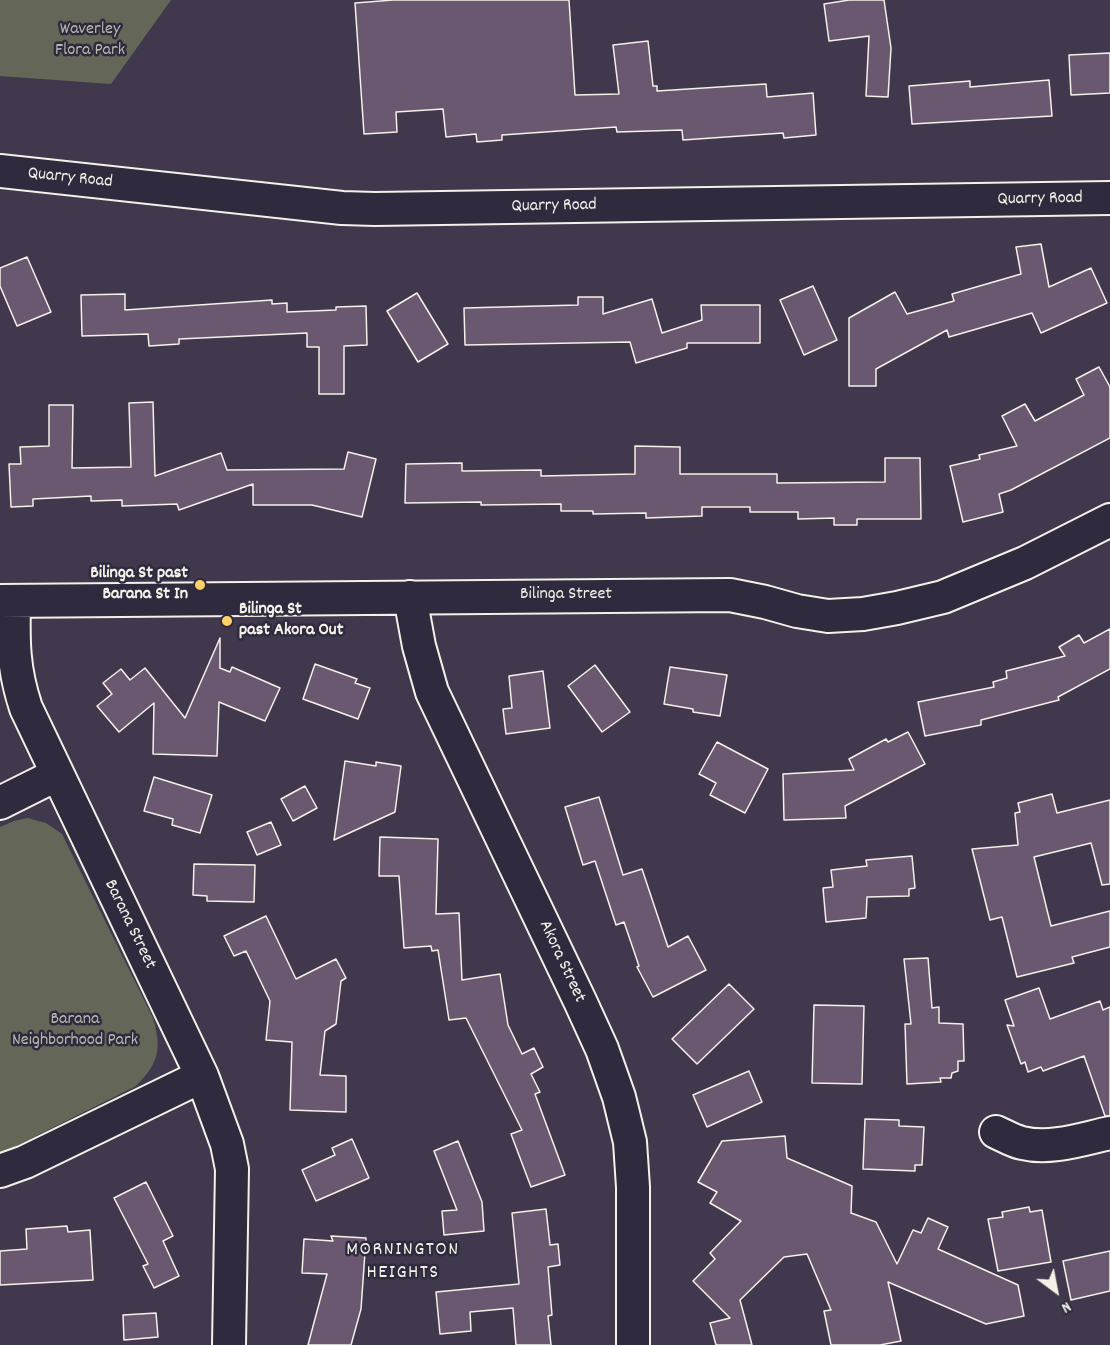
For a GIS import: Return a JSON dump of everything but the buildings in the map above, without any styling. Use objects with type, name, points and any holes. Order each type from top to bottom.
[{"type":"street","name":"Quarry Road","points":[[0,171],[342,208],[375,209],[1110,198]]},
{"type":"street","name":"Bilinga Street","points":[[7,601],[730,595],[828,616],[863,614],[943,597],[1025,563],[1110,520]]},
{"type":"street","name":"Akora Street","points":[[410,597],[418,646],[432,692],[580,1001],[602,1049],[619,1097],[630,1142],[633,1187],[633,1345]]},
{"type":"street","name":"Barana Street","points":[[7,601],[17,680],[26,708],[56,775],[202,1076],[224,1135],[232,1169],[229,1345]]},
{"type":"street","points":[[0,803],[56,775]]},
{"type":"street","points":[[0,1171],[25,1162],[202,1076]]},
{"type":"street","points":[[996,1132],[1019,1143],[1038,1146],[1060,1144],[1110,1133]]},
{"type":"green space","name":"Waverley Flora Park","points":[[0,0],[171,0],[111,84],[0,76]]},
{"type":"green space","name":"Barana Neighborhood Park","points":[[28,818],[46,823],[62,834],[153,1018],[158,1047],[154,1063],[136,1086],[0,1153],[0,827]]},
{"type":"place","name":"Bilinga St past Barana St In","points":[[200,585]]},
{"type":"place","name":"Bilinga St past Akora Out","points":[[227,621]]},
{"type":"district","name":"MORNINGTON HEIGHTS","points":[[403,1262]]}]
